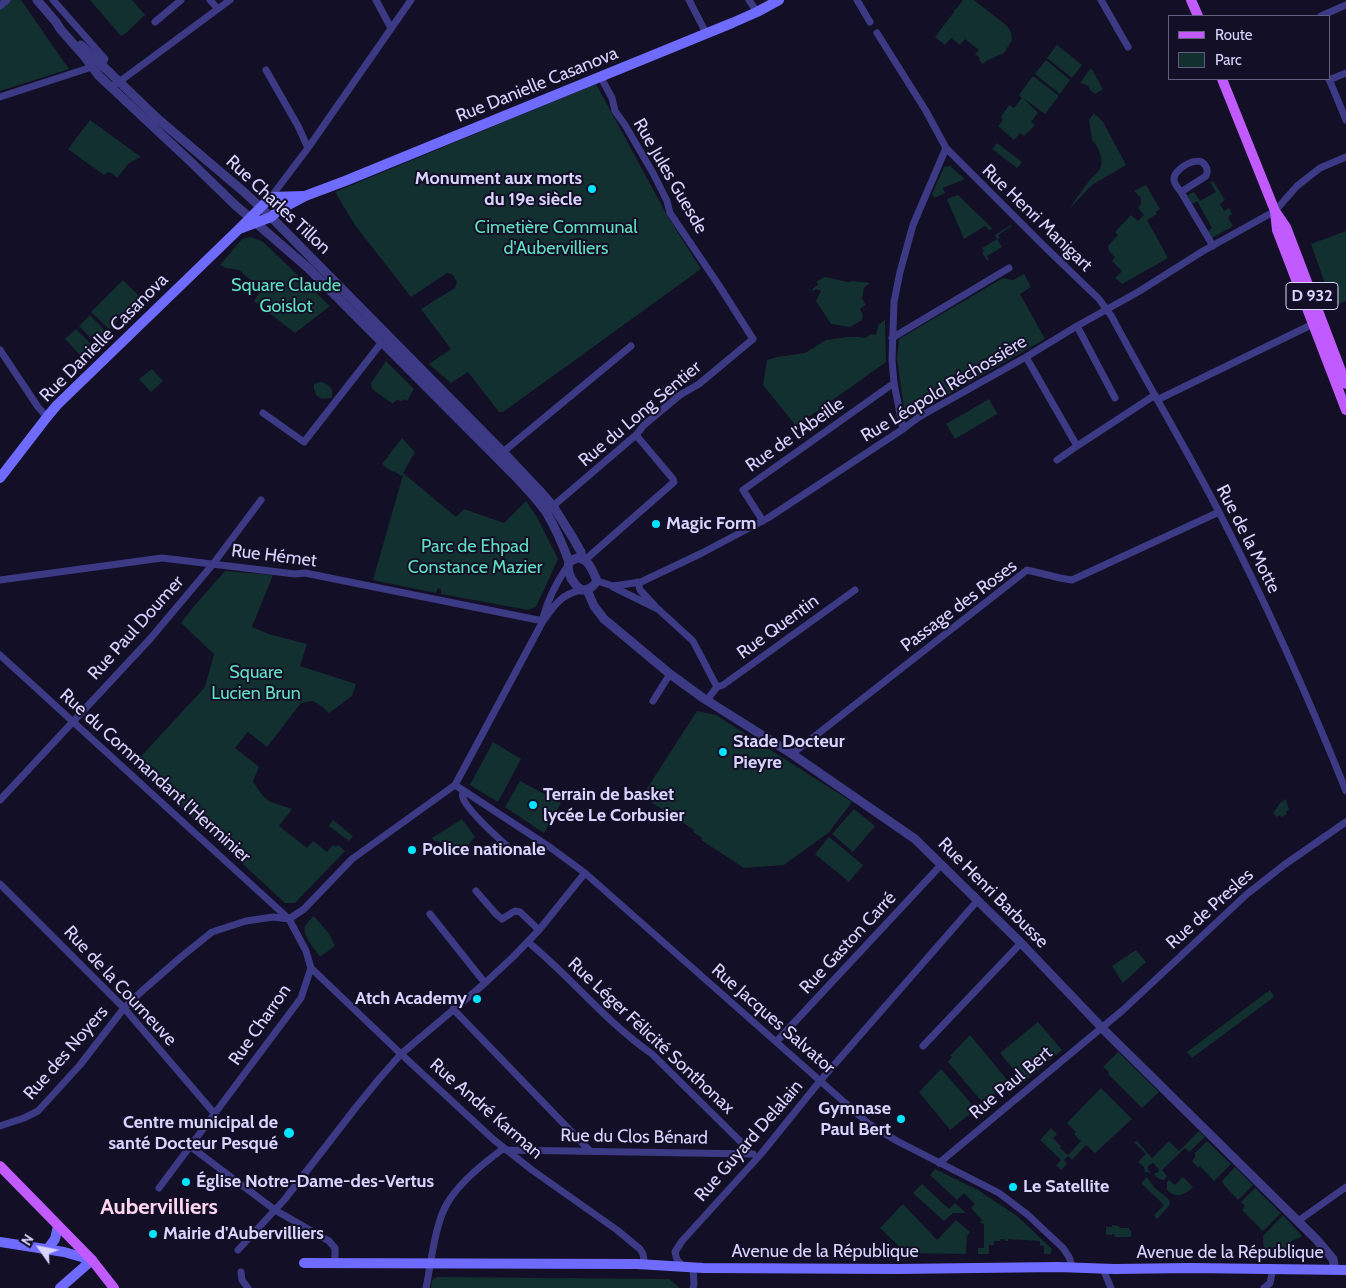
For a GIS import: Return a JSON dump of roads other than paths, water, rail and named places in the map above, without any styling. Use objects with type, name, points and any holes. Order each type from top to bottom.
[{"type":"main road","name":"Rue Danielle Casanova","points":[[0,478],[47,417],[61,402],[239,229],[253,220],[271,217],[279,210],[305,196],[706,33],[779,0]]},
{"type":"main road","points":[[1191,0],[1198,15]]},
{"type":"main road","name":"D 932","points":[[1222,80],[1274,211],[1277,230],[1313,324],[1326,344],[1346,384]]},
{"type":"main road","name":"Rue Danielle Casanova","points":[[253,220],[260,207],[271,197],[305,196]]},
{"type":"main road","name":"D 932","points":[[1274,211],[1286,226],[1346,410]]},
{"type":"main road","points":[[0,1166],[92,1260],[114,1288]]},
{"type":"main road","points":[[47,1250],[55,1239],[58,1226]]},
{"type":"main road","points":[[0,1242],[64,1252],[92,1260]]},
{"type":"main road","points":[[60,1288],[92,1260]]},
{"type":"main road","name":"Avenue de la République","points":[[304,1263],[897,1269],[1346,1270]]},
{"type":"street","points":[[0,6],[7,0]]},
{"type":"street","name":"Rue Charles Tillon","points":[[37,0],[61,30],[98,65],[271,217],[540,491],[549,509],[568,565]]},
{"type":"street","points":[[0,96],[98,65],[105,59],[53,0]]},
{"type":"street","points":[[155,22],[181,0]]},
{"type":"street","points":[[210,0],[218,9]]},
{"type":"street","points":[[111,87],[230,0]]},
{"type":"street","points":[[376,0],[391,28]]},
{"type":"street","points":[[271,197],[308,148],[410,0]]},
{"type":"street","points":[[689,0],[706,33]]},
{"type":"street","points":[[749,0],[756,12]]},
{"type":"street","points":[[857,0],[870,22]]},
{"type":"street","points":[[1100,0],[1128,47]]},
{"type":"street","points":[[1323,15],[1346,5]]},
{"type":"street","name":"Rue Henri Manigart","points":[[877,33],[926,111],[946,148],[1099,299],[1107,310]]},
{"type":"street","name":"Rue Charles Tillon","points":[[98,65],[99,76],[234,204],[306,267],[549,509],[573,538],[583,559]]},
{"type":"street","points":[[266,70],[298,126],[308,148]]},
{"type":"street","points":[[1331,78],[1346,73]]},
{"type":"street","name":"Rue Jules Guesde","points":[[600,76],[612,98],[615,111],[625,125],[667,201],[670,213],[753,339]]},
{"type":"street","points":[[1329,80],[1346,120]]},
{"type":"street","points":[[903,429],[894,383],[892,360],[894,302],[913,225],[946,148]]},
{"type":"street","name":"Rue Léopold Réchossière","points":[[597,581],[613,586],[638,582],[702,553],[763,521],[919,417],[1107,310],[1274,211],[1297,186],[1320,168],[1346,157]]},
{"type":"street","points":[[1181,192],[1206,176],[1208,172],[1203,162],[1198,160],[1193,162],[1176,173],[1174,182],[1213,246]]},
{"type":"street","points":[[892,338],[1009,268]]},
{"type":"street","name":"Rue de la Motte","points":[[1107,310],[1219,512],[1303,687],[1346,791]]},
{"type":"street","points":[[1057,460],[1156,397],[1313,324]]},
{"type":"street","points":[[1077,326],[1115,398]]},
{"type":"street","name":"Rue du Long Sentier","points":[[549,509],[680,395],[700,384],[753,339]]},
{"type":"street","points":[[263,412],[304,442],[382,342]]},
{"type":"street","points":[[503,452],[631,346]]},
{"type":"street","points":[[0,350],[38,407],[47,417]]},
{"type":"street","points":[[1026,357],[1077,446]]},
{"type":"street","name":"Rue de l'Abeille","points":[[763,521],[743,490],[894,383]]},
{"type":"street","points":[[583,559],[674,482],[636,435]]},
{"type":"street","name":"Rue Paul Doumer","points":[[0,800],[150,638],[213,564],[261,500]]},
{"type":"street","name":"Passage des Roses","points":[[792,754],[1027,570],[1072,580],[1219,512]]},
{"type":"street","name":"Rue Hémet","points":[[0,580],[162,558],[295,574],[305,573],[543,621]]},
{"type":"street","points":[[311,968],[306,951],[289,919],[304,910],[352,859],[455,785],[543,621],[560,599],[570,593],[591,588],[597,581],[593,570],[583,559],[578,558],[568,565],[558,580],[547,602],[543,621]]},
{"type":"street","points":[[568,565],[570,578],[576,586],[584,590]]},
{"type":"street","points":[[638,582],[640,590],[693,641],[717,687],[706,700]]},
{"type":"street","points":[[613,586],[658,609]]},
{"type":"street","name":"Rue Henri Barbusse","points":[[584,590],[604,619],[670,674],[706,700],[792,754],[915,839],[1298,1221],[1333,1259],[1335,1270]]},
{"type":"street","name":"Rue Quentin","points":[[717,687],[723,685],[855,590]]},
{"type":"street","name":"Rue du Commandant l'Herminier","points":[[0,655],[289,919]]},
{"type":"street","points":[[653,702],[670,674]]},
{"type":"street","name":"Rue Jacques Salvator","points":[[455,785],[551,848],[585,873],[869,1124],[888,1136],[999,1193],[1028,1215],[1063,1248],[1069,1257],[1072,1268]]},
{"type":"street","points":[[463,790],[462,796],[466,804],[484,825],[507,846]]},
{"type":"street","name":"Rue de Presles","points":[[1102,1027],[1247,894],[1284,865],[1346,822]]},
{"type":"street","name":"Rue Gaston Carré","points":[[776,1042],[941,865]]},
{"type":"street","points":[[238,1250],[275,1210],[362,1099],[401,1054],[486,983],[528,942],[585,873]]},
{"type":"street","name":"Rue de la Courneuve","points":[[0,884],[124,1008],[214,1113]]},
{"type":"street","points":[[476,891],[502,919],[515,912],[520,912],[539,930]]},
{"type":"street","name":"Rue Guyard Delalain","points":[[689,1267],[677,1260],[675,1252],[682,1241],[761,1154],[820,1081],[978,900]]},
{"type":"street","points":[[430,914],[486,983]]},
{"type":"street","name":"Rue des Noyers","points":[[0,1126],[38,1111],[80,1066],[124,1008],[181,956],[212,932],[246,921],[273,917],[289,919]]},
{"type":"street","name":"Rue Léger Félicité Sonthonax","points":[[528,942],[640,1046],[652,1054],[750,1154]]},
{"type":"street","points":[[923,1046],[1021,943]]},
{"type":"street","name":"Rue André Karman","points":[[311,968],[505,1149],[640,1249],[645,1265]]},
{"type":"street","name":"Rue Charron","points":[[159,1188],[301,998],[311,968]]},
{"type":"street","points":[[453,1009],[590,1151]]},
{"type":"street","name":"Rue Paul Bert","points":[[939,1163],[1102,1027]]},
{"type":"street","points":[[191,1147],[275,1210],[329,1241],[335,1248],[335,1263]]},
{"type":"street","points":[[426,1288],[442,1213],[448,1202],[459,1187],[505,1149]]},
{"type":"street","name":"Rue du Clos Bénard","points":[[505,1149],[761,1154]]},
{"type":"street","points":[[1298,1221],[1346,1187]]},
{"type":"street","points":[[689,1267],[696,1287]]},
{"type":"street","points":[[1104,1269],[1106,1279],[1111,1288]]},
{"type":"street","points":[[1264,1288],[1270,1283],[1272,1269]]},
{"type":"street","points":[[241,1272],[242,1280],[248,1288]]},
{"type":"place","name":"Monument aux morts du 19e siècle","points":[[592,189]]},
{"type":"place","name":"Magic Form","points":[[656,524]]},
{"type":"place","name":"Stade Docteur Pieyre","points":[[723,752]]},
{"type":"place","name":"Terrain de basket lycée Le Corbusier","points":[[533,805]]},
{"type":"place","name":"Police nationale","points":[[412,850]]},
{"type":"place","name":"Atch Academy","points":[[477,999]]},
{"type":"place","name":"Gymnase Paul Bert","points":[[901,1119]]},
{"type":"place","name":"Centre municipal de santé Docteur Pesqué","points":[[289,1133]]},
{"type":"place","name":"Église Notre-Dame-des-Vertus","points":[[186,1182]]},
{"type":"place","name":"Le Satellite","points":[[1013,1187]]},
{"type":"place","name":"Mairie d'Aubervilliers","points":[[153,1234]]},
{"type":"district","name":"Aubervilliers","points":[[159,1208]]},
{"type":"park label","name":"Cimetière Communal d'Aubervilliers","points":[[556,238]]},
{"type":"park label","name":"Square Claude Goislot","points":[[286,296]]},
{"type":"park label","name":"Parc de Ehpad Constance Mazier","points":[[475,557]]},
{"type":"park label","name":"Square Lucien Brun","points":[[256,683]]}]
